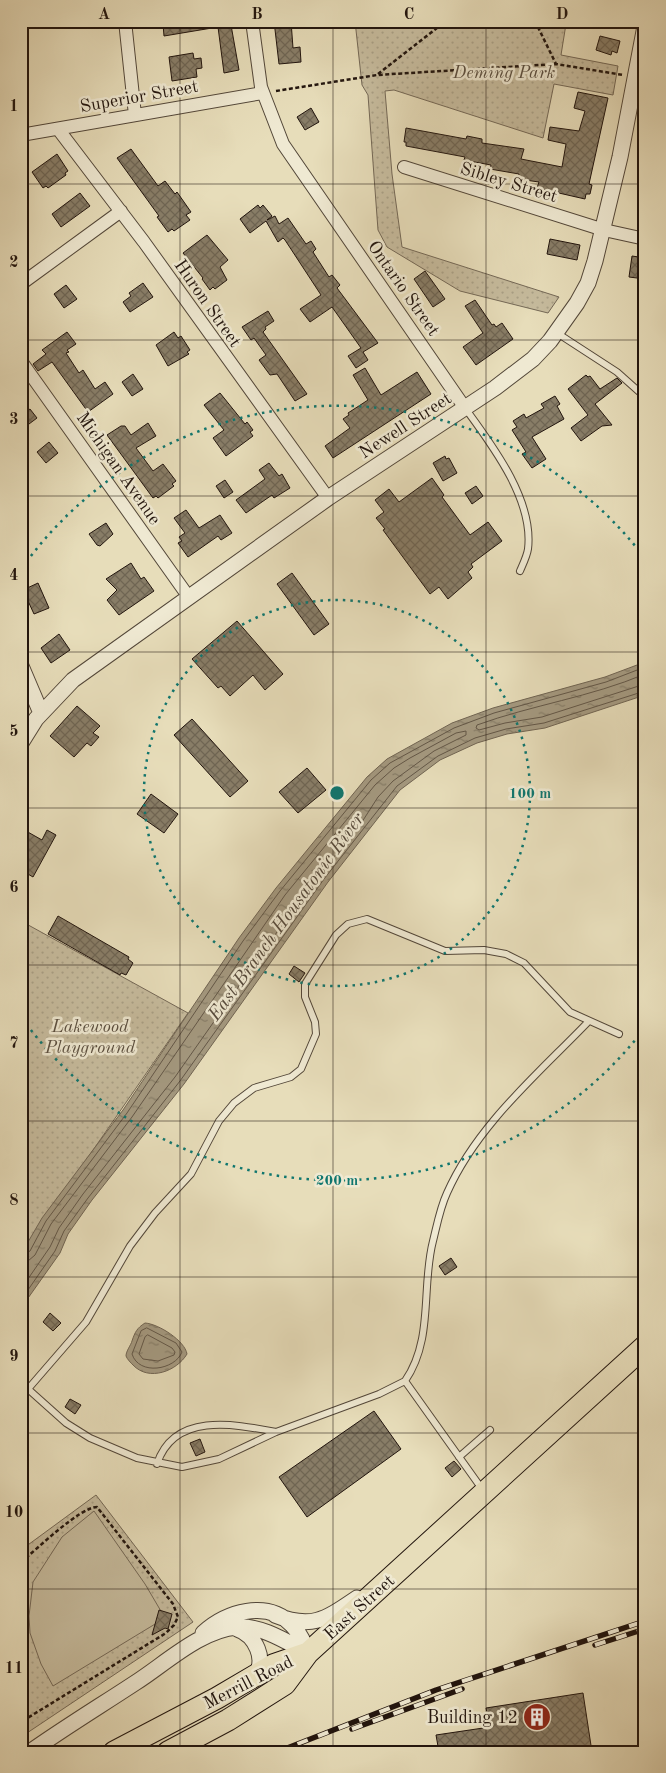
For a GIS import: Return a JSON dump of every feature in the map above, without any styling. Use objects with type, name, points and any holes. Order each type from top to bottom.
[{"type":"highway","name":"East Street","points":[[308,1653],[645,1346]]},
{"type":"highway","name":"Merrill Road","points":[[114,1752],[273,1665],[308,1653]]},
{"type":"highway","name":"Merrill Road","points":[[168,1752],[228,1720],[286,1684],[308,1653]]},
{"type":"street","points":[[126,21],[135,115]]},
{"type":"street","name":"Ontario Street","points":[[252,21],[262,93],[283,144],[465,408]]},
{"type":"street","name":"Newell Street","points":[[22,742],[41,713],[73,680],[188,596],[328,498],[514,374],[533,359],[557,333],[588,283],[604,230],[637,86],[645,26]]},
{"type":"street","name":"Superior Street","points":[[21,135],[262,93]]},
{"type":"street","name":"Huron Street","points":[[58,129],[121,211],[328,498]]},
{"type":"street","name":"Sibley Street","points":[[404,167],[604,230],[645,239]]},
{"type":"street","points":[[21,284],[121,211]]},
{"type":"street","name":"Michigan Avenue","points":[[21,361],[188,596]]},
{"type":"street","points":[[21,666],[41,713]]},
{"type":"street","points":[[185,1649],[206,1630],[227,1616],[245,1611],[275,1615],[298,1623],[326,1618],[383,1580],[428,1544]]},
{"type":"street","points":[[275,1615],[292,1625],[308,1653]]},
{"type":"street","name":"East Street","points":[[30,1752],[185,1649],[213,1634],[244,1627],[282,1639],[308,1653]]},
{"type":"street","points":[[230,1629],[243,1631],[255,1644],[260,1662],[258,1672],[254,1676]]},
{"type":"lane","points":[[557,333],[617,372],[645,397]]},
{"type":"lane","name":"Ontario Street","points":[[465,408],[497,452],[517,491],[528,527],[528,550],[520,571]]},
{"type":"lane","points":[[588,1021],[481,1136],[451,1185],[443,1203],[431,1249],[423,1340],[406,1380],[380,1394],[276,1432],[233,1453],[207,1463],[182,1467],[157,1464],[137,1458],[90,1438],[66,1423],[28,1389],[86,1322],[130,1246],[154,1213],[191,1174],[219,1121],[234,1102],[254,1088],[291,1077],[301,1069],[316,1034],[315,1022],[305,997],[305,984],[342,929],[355,920],[367,919],[445,951],[484,950],[506,954],[524,963],[570,1012],[619,1034]]},
{"type":"lane","points":[[406,1380],[484,1492]]},
{"type":"lane","points":[[157,1464],[163,1448],[171,1440],[198,1426],[235,1425],[276,1432]]},
{"type":"lane","points":[[459,1456],[490,1430]]},
{"type":"path","points":[[377,75],[446,21]]},
{"type":"path","points":[[535,21],[556,64]]},
{"type":"path","points":[[262,93],[377,75],[556,64],[637,86]]},
{"type":"path","points":[[21,1562],[79,1515],[90,1508],[97,1507],[173,1604],[178,1616],[172,1629],[21,1722]]},
{"type":"green space","name":"Deming Park","points":[[355,21],[551,21],[566,24],[561,55],[618,66],[613,95],[554,84],[543,138],[394,90],[385,91],[392,174],[402,247],[559,297],[548,313],[460,291],[387,247],[378,230],[368,95],[362,85]]},
{"type":"green space","name":"Lakewood Playground","points":[[21,921],[188,1013],[21,1254]]},
{"type":"green space","points":[[96,1495],[193,1622],[21,1737],[21,1550]]},
{"type":"green space","points":[[94,1511],[145,1584],[165,1618],[53,1686],[41,1664],[30,1633],[29,1616],[33,1582],[62,1537]]},
{"type":"water","name":"East Branch Housatonic River","points":[[645,662],[645,695],[545,728],[507,734],[477,743],[440,760],[400,790],[328,882],[184,1084],[92,1200],[68,1234],[60,1253],[21,1308],[21,1254],[42,1218],[123,1110],[239,938],[276,888],[367,777],[387,759],[452,723],[493,708],[605,677]]},
{"type":"water","points":[[145,1323],[157,1326],[182,1344],[187,1354],[177,1365],[162,1372],[147,1373],[128,1360],[126,1354],[134,1335]]},
{"type":"building","points":[[186,21],[217,21],[218,27],[164,36],[163,24]]},
{"type":"building","points":[[274,21],[291,21],[293,48],[300,47],[301,62],[279,64]]},
{"type":"building","points":[[231,25],[239,70],[224,73],[218,27]]},
{"type":"building","points":[[600,36],[620,41],[617,53],[612,51],[611,55],[596,50]]},
{"type":"building","points":[[193,53],[194,59],[201,58],[202,68],[196,69],[197,77],[172,81],[169,57]]},
{"type":"building","points":[[578,92],[608,98],[589,184],[592,185],[590,194],[586,194],[585,199],[537,188],[539,182],[518,179],[519,174],[490,169],[491,165],[464,160],[465,157],[406,146],[406,142],[404,142],[406,128],[466,139],[467,136],[482,139],[482,143],[524,149],[521,159],[562,167],[566,144],[548,140],[550,127],[579,131],[585,111],[574,108]]},
{"type":"building","points":[[311,108],[319,122],[305,130],[297,117]]},
{"type":"building","points":[[131,149],[158,186],[165,181],[175,194],[177,192],[191,212],[186,215],[190,220],[174,231],[172,229],[168,232],[157,217],[159,216],[117,158]]},
{"type":"building","points":[[57,154],[68,171],[65,173],[66,175],[48,188],[46,186],[43,188],[32,172]]},
{"type":"building","points":[[80,193],[90,206],[61,227],[52,214]]},
{"type":"building","points":[[258,205],[260,208],[263,205],[272,216],[267,220],[275,216],[279,224],[288,218],[306,244],[311,241],[316,249],[313,252],[329,277],[332,275],[340,285],[337,288],[378,343],[363,352],[368,360],[356,368],[348,356],[361,348],[332,307],[310,322],[300,309],[321,295],[285,240],[283,238],[278,242],[266,221],[250,233],[240,219]]},
{"type":"building","points":[[207,235],[228,260],[220,267],[227,280],[215,289],[213,287],[210,290],[183,253]]},
{"type":"building","points":[[550,239],[580,245],[577,260],[547,254]]},
{"type":"building","points":[[632,256],[645,258],[645,279],[629,277]]},
{"type":"building","points":[[425,271],[445,299],[433,307],[414,279]]},
{"type":"building","points":[[143,283],[153,297],[130,312],[123,302],[131,296],[129,293]]},
{"type":"building","points":[[66,285],[77,299],[64,308],[54,294]]},
{"type":"building","points":[[475,300],[492,325],[494,324],[496,327],[502,323],[513,339],[476,365],[463,347],[483,333],[465,306]]},
{"type":"building","points":[[268,311],[274,321],[265,327],[266,329],[263,332],[307,394],[295,401],[277,374],[270,375],[259,360],[266,355],[254,338],[251,340],[242,327]]},
{"type":"building","points":[[67,332],[76,344],[67,350],[69,352],[66,353],[79,373],[83,370],[95,389],[105,382],[113,394],[88,412],[52,362],[38,371],[33,364],[46,354],[42,350]]},
{"type":"building","points":[[174,332],[178,338],[181,336],[190,350],[187,352],[189,354],[168,366],[156,345]]},
{"type":"building","points":[[365,368],[381,395],[417,372],[431,394],[333,458],[325,446],[350,428],[343,419],[349,415],[348,413],[368,400],[353,375]]},
{"type":"building","points":[[133,374],[143,389],[132,396],[122,382]]},
{"type":"building","points":[[586,375],[590,376],[600,389],[617,378],[622,383],[595,404],[612,425],[602,426],[581,441],[571,428],[588,415],[568,389]]},
{"type":"building","points":[[220,393],[245,424],[247,422],[253,430],[250,432],[253,436],[226,456],[213,438],[224,430],[204,405]]},
{"type":"building","points":[[555,396],[560,404],[557,406],[564,419],[532,437],[546,459],[532,468],[522,454],[526,452],[512,430],[517,427],[513,421],[524,414],[526,418],[544,408],[541,404]]},
{"type":"building","points":[[21,403],[27,411],[30,409],[37,418],[21,430]]},
{"type":"building","points":[[148,423],[156,436],[136,448],[153,471],[163,464],[176,481],[172,484],[174,486],[158,498],[156,496],[153,498],[107,435],[121,426],[125,426],[131,435]]},
{"type":"building","points":[[49,442],[58,453],[46,463],[37,452]]},
{"type":"building","points":[[445,456],[446,459],[449,458],[457,473],[443,481],[433,463]]},
{"type":"building","points":[[269,463],[279,476],[282,474],[290,488],[274,498],[272,495],[246,513],[236,500],[265,479],[259,470]]},
{"type":"building","points":[[432,478],[444,495],[442,497],[470,535],[488,522],[502,541],[471,564],[473,567],[468,572],[472,578],[448,599],[439,587],[430,594],[376,518],[384,512],[375,500],[389,489],[399,502]]},
{"type":"building","points":[[225,480],[233,492],[224,498],[216,486]]},
{"type":"building","points":[[476,486],[483,496],[472,504],[465,493]]},
{"type":"building","points":[[186,510],[199,528],[220,515],[232,533],[221,540],[218,536],[188,557],[178,543],[182,541],[179,537],[185,533],[174,518]]},
{"type":"building","points":[[106,523],[113,534],[100,546],[97,545],[89,534]]},
{"type":"building","points":[[131,563],[141,579],[144,577],[154,591],[119,615],[107,600],[117,590],[106,579]]},
{"type":"building","points":[[292,573],[329,624],[314,635],[277,584]]},
{"type":"building","points":[[38,583],[49,608],[34,614],[23,590]]},
{"type":"building","points":[[237,621],[283,674],[265,690],[253,675],[230,696],[221,686],[218,688],[192,659]]},
{"type":"building","points":[[59,634],[70,650],[51,663],[41,648]]},
{"type":"building","points":[[77,706],[100,726],[93,733],[99,737],[91,746],[87,743],[74,757],[50,736]]},
{"type":"building","points":[[192,719],[248,781],[230,797],[174,735]]},
{"type":"building","points":[[307,768],[326,790],[298,813],[279,792]]},
{"type":"building","points":[[151,794],[178,814],[164,833],[137,814]]},
{"type":"building","points":[[47,830],[56,835],[33,877],[21,870],[21,840],[26,831],[42,840]]},
{"type":"building","points":[[58,916],[129,957],[128,959],[133,963],[126,975],[121,973],[120,975],[48,934]]},
{"type":"building","points":[[294,966],[305,973],[299,982],[289,974]]},
{"type":"building","points":[[451,1258],[457,1267],[445,1275],[439,1266]]},
{"type":"building","points":[[50,1313],[61,1323],[53,1331],[43,1322]]},
{"type":"building","points":[[70,1399],[81,1405],[75,1414],[65,1407]]},
{"type":"building","points":[[374,1411],[401,1449],[307,1517],[279,1477]]},
{"type":"building","points":[[200,1439],[205,1452],[196,1456],[190,1443]]},
{"type":"building","points":[[454,1461],[461,1469],[452,1477],[445,1468]]},
{"type":"building","points":[[159,1610],[172,1614],[168,1629],[165,1628],[152,1635]]},
{"type":"building","name":"Building 12","points":[[583,1693],[592,1752],[439,1752],[436,1735],[490,1727],[486,1708]]},
{"type":"railway","points":[[277,1752],[436,1690],[645,1621]]},
{"type":"railway","points":[[595,1645],[645,1629]]},
{"type":"railway","points":[[352,1729],[462,1689]]},
{"type":"place","name":"Building 12","points":[[537,1717]]}]
